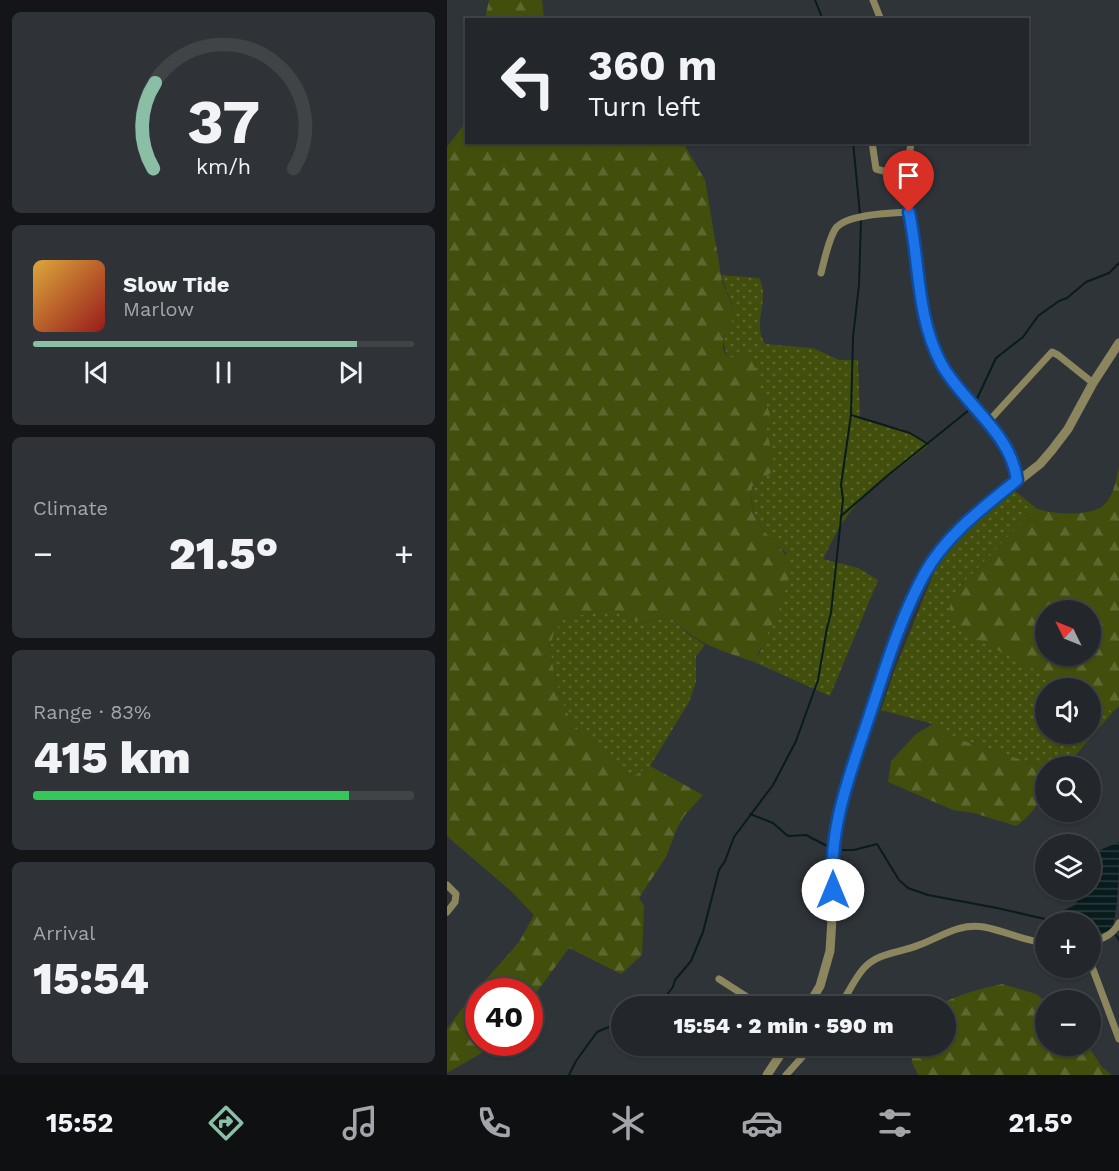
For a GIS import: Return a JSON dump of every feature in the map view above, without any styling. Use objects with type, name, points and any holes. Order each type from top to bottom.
[{"type":"street","points":[[873,0],[880,18]]},
{"type":"street","points":[[871,144],[876,169],[906,177]]},
{"type":"street","points":[[912,144],[906,177],[909,212],[922,304],[933,344],[953,381],[988,422],[1009,453],[1016,467],[1017,480]]},
{"type":"street","points":[[821,273],[836,227],[860,218],[909,212]]},
{"type":"street","points":[[814,996],[820,986],[830,951],[833,854],[850,768],[894,644],[925,573],[950,540],[1017,480],[1040,464],[1052,450],[1068,429],[1092,383],[1119,343]]},
{"type":"street","points":[[988,422],[1052,352],[1058,354],[1092,383]]},
{"type":"street","points":[[447,885],[456,894],[455,902],[447,912]]},
{"type":"street","points":[[1101,939],[1116,930],[1119,923]]},
{"type":"street","points":[[846,996],[858,976],[872,962],[892,952],[916,946],[952,929],[982,927],[1035,942]]},
{"type":"street","points":[[1096,978],[1119,1039]]},
{"type":"street","points":[[719,980],[745,996]]},
{"type":"street","points":[[767,1075],[779,1056]]},
{"type":"street","points":[[786,1075],[803,1056]]},
{"type":"green space","points":[[489,0],[542,0],[544,18],[485,18]]},
{"type":"green space","points":[[465,123],[465,144],[684,144],[705,180],[722,281],[736,315],[724,337],[723,349],[731,357],[750,353],[770,415],[767,431],[774,459],[773,466],[769,474],[752,487],[751,502],[758,523],[779,546],[792,566],[781,606],[754,662],[700,640],[671,617],[644,623],[609,609],[565,618],[554,632],[550,649],[554,673],[561,699],[574,728],[597,745],[631,778],[650,766],[703,795],[684,816],[666,857],[639,898],[644,906],[642,955],[621,974],[569,948],[543,983],[543,978],[488,978],[519,942],[534,915],[511,891],[447,836],[447,147]]},
{"type":"green space","points":[[721,275],[759,278],[763,294],[760,328],[765,344],[813,348],[839,360],[858,360],[860,419],[902,429],[930,444],[883,480],[851,510],[823,559],[858,568],[878,580],[830,696],[754,662],[760,652],[787,554],[765,532],[753,508],[752,487],[771,472],[772,459],[766,422],[732,358],[725,350],[725,335],[736,315]]},
{"type":"green space","points":[[1119,467],[1119,706],[1113,712],[1101,705],[1101,678],[1050,678],[988,645],[956,625],[949,617],[951,599],[961,585],[1036,508],[1072,514],[1091,511],[1105,504],[1114,487]]},
{"type":"green space","points":[[1011,488],[1036,508],[961,585],[951,599],[956,625],[1051,678],[1035,678],[1035,744],[1085,744],[1075,756],[1035,756],[1035,764],[952,737],[933,724],[881,710],[937,565],[958,540]]},
{"type":"green space","points":[[609,609],[644,623],[671,617],[687,633],[705,645],[696,656],[696,682],[689,702],[650,766],[631,778],[597,745],[574,728],[561,699],[550,649],[554,632],[565,618]]},
{"type":"green space","points":[[1101,705],[1113,712],[1101,726]]},
{"type":"green space","points":[[933,724],[952,737],[1035,764],[1035,807],[1016,826],[974,813],[953,810],[888,782],[891,761],[916,734]]},
{"type":"green space","points":[[1002,984],[1035,994],[1035,1056],[1095,1056],[1102,1067],[1112,1075],[918,1075],[911,1056],[956,1056],[956,998]]},
{"type":"green space","points":[[465,1005],[465,1056],[476,1056],[447,1073],[447,1029]]},
{"type":"shaded area","points":[[1119,842],[1119,873],[1114,920],[1110,929],[1101,933],[1101,912],[1060,912],[1075,905],[1078,900],[1101,900],[1101,850]]},
{"type":"waterway","points":[[815,0],[822,18]]},
{"type":"waterway","points":[[853,144],[860,214]]},
{"type":"waterway","points":[[666,996],[675,980],[691,961],[703,932],[719,870],[734,837],[773,785],[796,741],[818,680],[831,613],[843,499],[841,485],[851,415],[853,337],[859,285],[861,220]]},
{"type":"waterway","points":[[975,403],[996,358],[1023,337],[1038,316],[1067,298],[1086,282],[1109,273],[1119,263]]},
{"type":"waterway","points":[[841,516],[969,410]]},
{"type":"waterway","points":[[851,415],[910,433],[928,444]]},
{"type":"waterway","points":[[750,814],[773,823],[788,836],[806,835],[829,847]]},
{"type":"waterway","points":[[843,850],[854,850],[877,844],[899,880],[908,888],[928,895],[1035,917]]},
{"type":"waterway","points":[[1116,935],[1119,940]]},
{"type":"waterway","points":[[569,1075],[597,1032],[611,1026]]},
{"type":"route","points":[[833,890],[833,854],[850,768],[881,678],[916,593],[925,573],[950,540],[1017,480],[1016,467],[1009,453],[988,422],[953,381],[933,344],[922,304],[909,212]]}]
